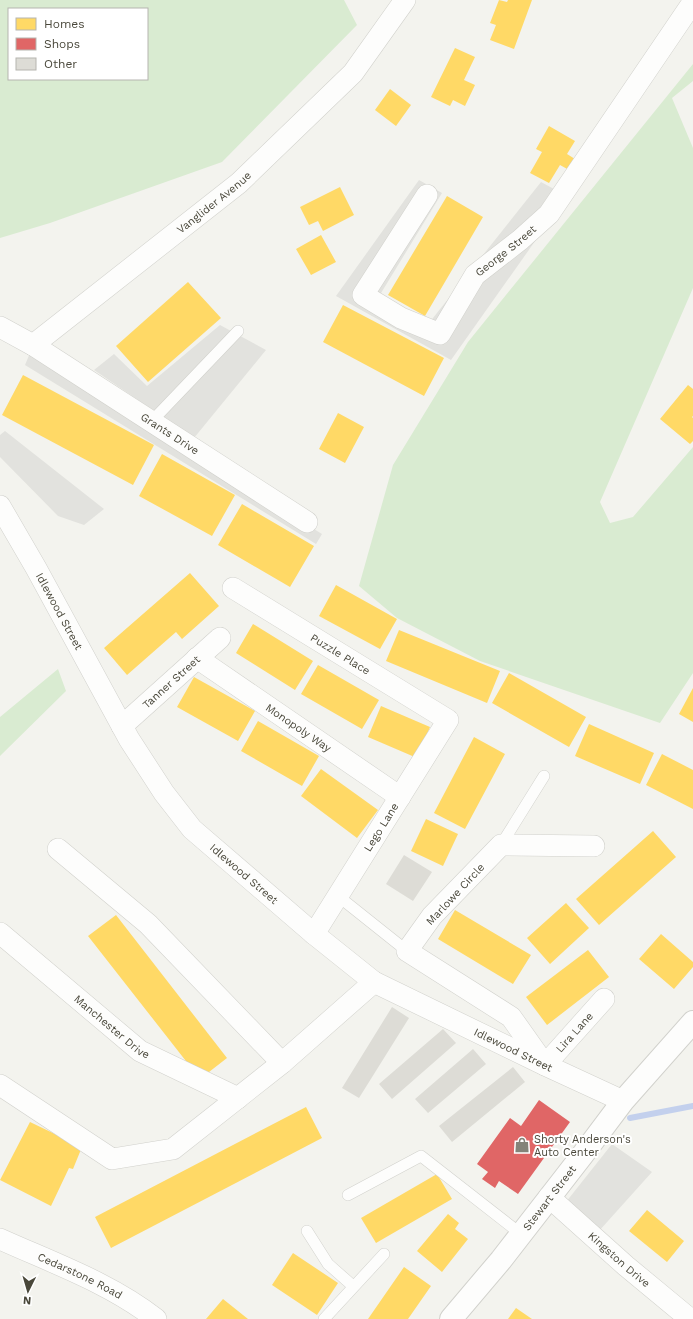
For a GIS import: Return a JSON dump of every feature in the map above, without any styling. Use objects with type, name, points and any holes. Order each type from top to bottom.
[{"type":"street","name":"George Street","points":[[427,195],[363,295],[401,318],[440,334],[475,275],[520,240],[549,214],[693,2]]},
{"type":"street","name":"Vanglider Avenue","points":[[33,345],[240,183],[353,73],[398,3]]},
{"type":"street","points":[[0,327],[33,345]]},
{"type":"street","name":"Grants Drive","points":[[33,345],[307,522]]},
{"type":"street","name":"Idlewood Street","points":[[0,506],[36,568],[122,726],[164,793],[192,829],[314,934],[374,982],[623,1101]]},
{"type":"street","name":"Puzzle Place","points":[[233,588],[448,720]]},
{"type":"street","name":"Tanner Street","points":[[122,726],[220,638]]},
{"type":"street","name":"Monopoly Way","points":[[197,658],[400,797]]},
{"type":"street","name":"Lego Lane","points":[[314,934],[448,720]]},
{"type":"street","points":[[500,845],[594,846]]},
{"type":"street","name":"Marlowe Circle","points":[[407,951],[432,916],[500,845]]},
{"type":"street","points":[[58,849],[148,924],[282,1063]]},
{"type":"street","name":"Manchester Drive","points":[[0,933],[140,1051],[238,1098]]},
{"type":"street","points":[[407,951],[511,1017],[546,1065]]},
{"type":"street","points":[[0,1085],[112,1159],[173,1150],[282,1063],[374,982]]},
{"type":"street","name":"Lira Lane","points":[[546,1065],[604,999]]},
{"type":"street","name":"Stewart Street","points":[[451,1319],[501,1260],[623,1101],[693,1022]]},
{"type":"street","name":"Kingston Drive","points":[[549,1198],[626,1266],[690,1319]]},
{"type":"street","name":"Cedarstone Road","points":[[0,1239],[91,1279],[139,1306],[156,1319]]},
{"type":"lane","points":[[151,422],[238,331]]},
{"type":"lane","points":[[500,845],[544,776]]},
{"type":"lane","points":[[338,896],[407,951]]},
{"type":"lane","points":[[348,1195],[421,1156],[521,1234]]},
{"type":"lane","points":[[307,1231],[328,1264],[353,1286]]},
{"type":"lane","points":[[324,1319],[384,1254]]},
{"type":"green space","points":[[0,0],[344,0],[357,25],[222,162],[50,223],[0,238]]},
{"type":"green space","points":[[693,64],[693,81],[672,98],[693,148],[693,288],[600,502],[610,523],[633,517],[693,447],[693,673],[660,723],[480,661],[397,618],[359,586],[393,465],[468,342]]},
{"type":"green space","points":[[58,669],[66,691],[0,756],[0,717]]},
{"type":"shaded area","points":[[419,180],[442,193],[378,298],[429,323],[541,182],[567,196],[451,360],[336,296]]},
{"type":"shaded area","points":[[220,325],[266,350],[194,438],[94,370],[114,354],[147,386]]},
{"type":"shaded area","points":[[30,353],[322,534],[316,544],[25,365]]},
{"type":"shaded area","points":[[5,431],[104,509],[84,525],[58,516],[0,457],[0,435]]},
{"type":"shaded area","points":[[612,1144],[652,1172],[599,1231],[566,1202]]},
{"type":"building: Homes","points":[[499,0],[507,2],[508,0],[532,0],[514,49],[490,40],[496,25],[490,23]]},
{"type":"building: Homes","points":[[455,48],[475,57],[464,80],[475,85],[465,106],[453,100],[450,106],[431,97]]},
{"type":"building: Homes","points":[[390,89],[411,105],[396,126],[375,110]]},
{"type":"building: Homes","points":[[549,126],[575,141],[567,154],[575,159],[569,170],[560,165],[549,183],[530,173],[542,152],[536,149]]},
{"type":"building: Homes","points":[[340,187],[354,215],[323,231],[318,221],[309,225],[300,207]]},
{"type":"building: Homes","points":[[447,196],[483,217],[425,316],[388,295]]},
{"type":"building: Homes","points":[[321,235],[336,262],[311,275],[296,249]]},
{"type":"building: Homes","points":[[188,282],[221,318],[148,382],[116,346]]},
{"type":"building: Homes","points":[[343,305],[444,358],[424,396],[323,342]]},
{"type":"building: Homes","points":[[23,375],[154,445],[133,485],[2,415]]},
{"type":"building: Homes","points":[[688,385],[693,389],[693,441],[690,444],[660,419]]},
{"type":"building: Homes","points":[[338,413],[364,427],[345,463],[319,449]]},
{"type":"building: Homes","points":[[162,454],[235,495],[212,536],[139,496]]},
{"type":"building: Homes","points":[[242,504],[314,546],[290,587],[218,545]]},
{"type":"building: Homes","points":[[190,573],[219,606],[182,639],[176,632],[127,675],[104,648]]},
{"type":"building: Homes","points":[[336,585],[397,619],[380,649],[319,616]]},
{"type":"building: Homes","points":[[253,624],[313,661],[295,690],[236,653]]},
{"type":"building: Homes","points":[[399,630],[500,671],[487,703],[386,661]]},
{"type":"building: Homes","points":[[318,665],[379,700],[362,729],[301,694]]},
{"type":"building: Homes","points":[[509,673],[586,717],[569,747],[492,703]]},
{"type":"building: Homes","points":[[194,677],[255,711],[238,741],[177,707]]},
{"type":"building: Homes","points":[[693,688],[693,722],[679,714]]},
{"type":"building: Homes","points":[[381,706],[430,727],[417,758],[368,737]]},
{"type":"building: Homes","points":[[258,721],[319,756],[302,786],[241,751]]},
{"type":"building: Homes","points":[[589,724],[654,753],[640,784],[575,756]]},
{"type":"building: Homes","points":[[474,737],[505,754],[465,829],[434,813]]},
{"type":"building: Homes","points":[[662,754],[693,770],[693,809],[646,785]]},
{"type":"building: Homes","points":[[321,769],[378,810],[357,838],[301,796]]},
{"type":"building: Homes","points":[[426,819],[458,834],[443,866],[411,851]]},
{"type":"building: Homes","points":[[653,831],[676,857],[599,925],[576,899]]},
{"type":"building: Homes","points":[[566,903],[589,928],[550,964],[527,938]]},
{"type":"building: Homes","points":[[455,910],[531,955],[513,984],[438,939]]},
{"type":"building: Homes","points":[[116,915],[227,1058],[200,1079],[88,936]]},
{"type":"building: Homes","points":[[661,934],[693,962],[693,967],[674,989],[639,959]]},
{"type":"building: Homes","points":[[588,950],[609,977],[547,1025],[526,997]]},
{"type":"building: Homes","points":[[306,1107],[322,1138],[111,1248],[95,1217]]},
{"type":"building: Homes","points":[[30,1122],[82,1147],[73,1169],[69,1168],[51,1206],[0,1180]]},
{"type":"building: Homes","points":[[437,1174],[452,1199],[376,1243],[361,1218]]},
{"type":"building: Homes","points":[[647,1210],[684,1241],[667,1262],[629,1231]]},
{"type":"building: Homes","points":[[448,1214],[459,1223],[455,1229],[468,1239],[442,1272],[417,1251]]},
{"type":"building: Homes","points":[[293,1253],[338,1283],[317,1315],[272,1285]]},
{"type":"building: Homes","points":[[404,1267],[431,1286],[408,1319],[368,1319]]},
{"type":"building: Homes","points":[[223,1299],[248,1319],[206,1319]]},
{"type":"building: Homes","points":[[516,1308],[532,1319],[508,1319]]},
{"type":"building: Shops","name":"Shorty Anderson's Auto Center","points":[[539,1100],[570,1122],[518,1194],[499,1181],[495,1188],[482,1179],[488,1172],[477,1164],[510,1118],[521,1126]]},
{"type":"building: Other","points":[[404,855],[432,872],[413,901],[386,884]]},
{"type":"building: Other","points":[[392,1007],[409,1018],[359,1098],[342,1088]]},
{"type":"building: Other","points":[[443,1029],[456,1043],[392,1099],[379,1084]]},
{"type":"building: Other","points":[[473,1049],[486,1064],[428,1113],[415,1099]]},
{"type":"building: Other","points":[[513,1067],[525,1082],[452,1142],[439,1126]]},
{"type":"waterway","points":[[630,1118],[693,1106]]},
{"type":"place","name":"Shorty Anderson's Auto Center","points":[[522,1145]]}]
